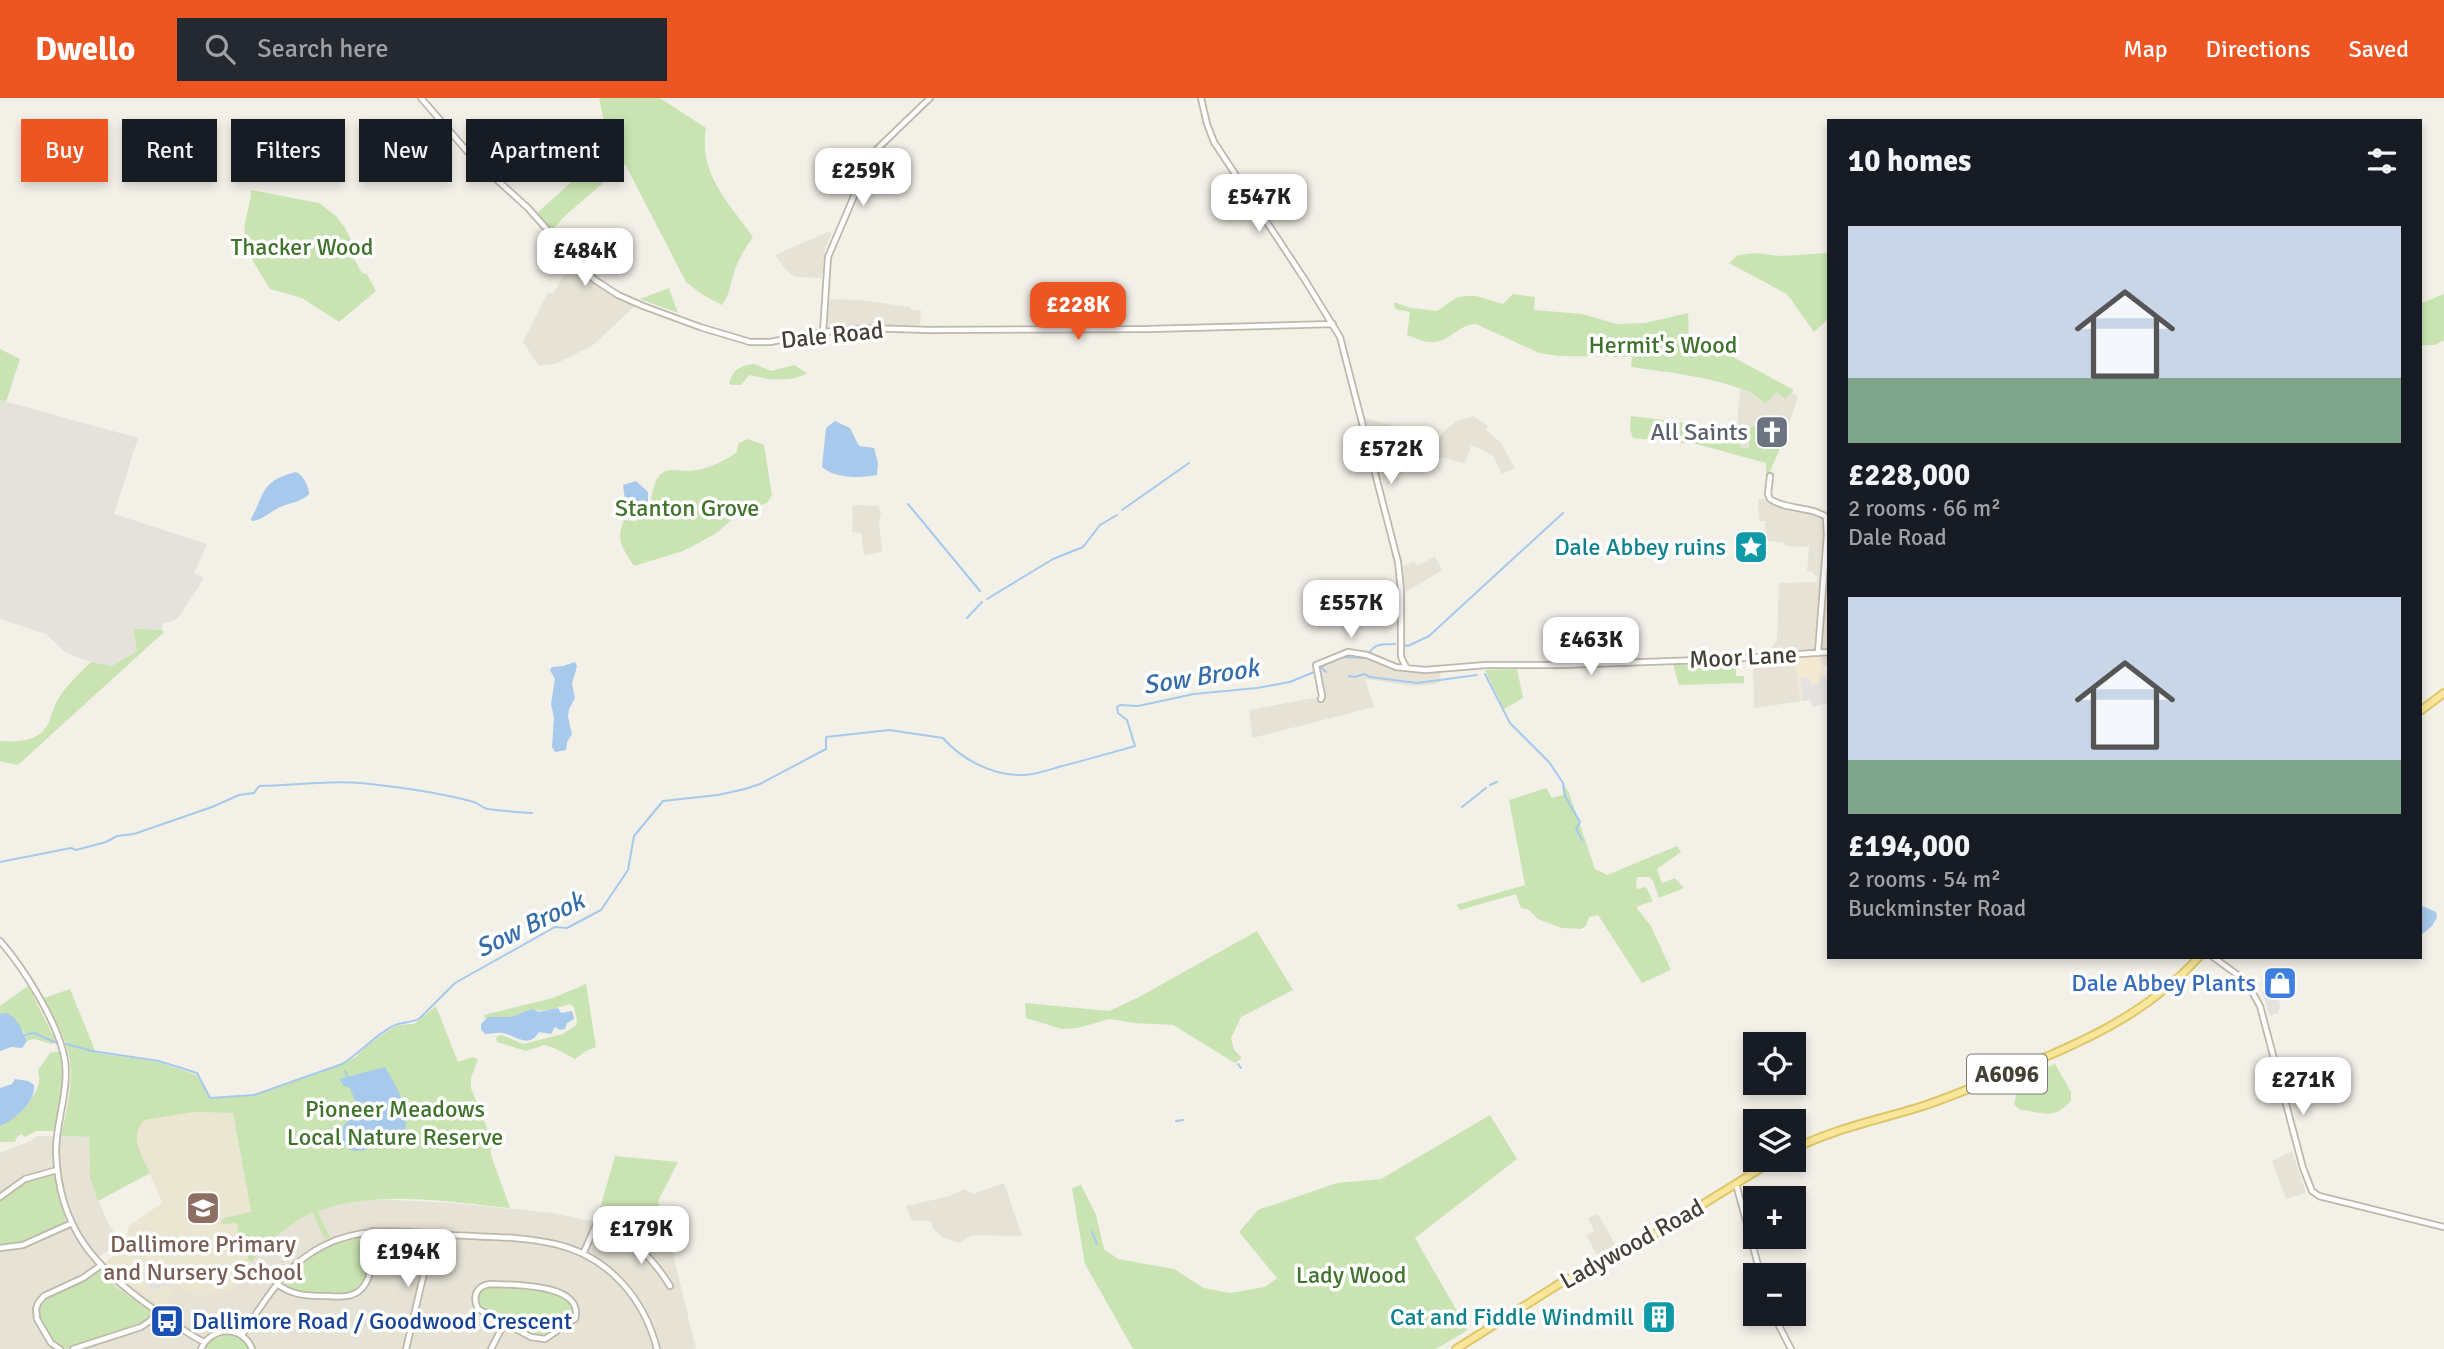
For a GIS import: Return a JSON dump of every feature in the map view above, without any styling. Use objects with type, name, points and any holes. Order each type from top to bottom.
[{"type":"main road","points":[[2422,710],[2444,693]]},
{"type":"main road","name":"A6096","points":[[1806,1144],[1953,1095],[2069,1048],[2114,1026],[2171,985],[2197,959]]},
{"type":"main road","name":"Ladywood Road","points":[[1456,1349],[1559,1284],[1660,1231],[1754,1172]]},
{"type":"street","name":"Dale Road","points":[[421,98],[473,158],[528,208],[589,275],[618,295],[691,324],[750,342],[770,342],[823,331],[866,328],[1148,329],[1333,324]]},
{"type":"street","points":[[823,331],[828,257],[866,168],[876,150],[930,98]]},
{"type":"street","points":[[1201,98],[1209,131],[1227,164],[1333,324],[1342,343],[1398,562],[1401,590],[1401,657],[1406,667]]},
{"type":"street","points":[[1770,476],[1768,494],[1773,502],[1820,512],[1827,518]]},
{"type":"street","points":[[1818,653],[1827,544]]},
{"type":"street","points":[[1819,622],[1827,621]]},
{"type":"street","name":"Moor Lane","points":[[1321,699],[1316,665],[1348,652],[1396,667],[1425,670],[1486,665],[1730,659],[1827,652]]},
{"type":"street","points":[[0,941],[28,977],[62,1047],[66,1086],[57,1135],[57,1170],[72,1223],[100,1266],[125,1288],[204,1342]]},
{"type":"street","points":[[2216,959],[2246,981],[2260,1006],[2303,1168],[2312,1191],[2319,1196],[2350,1205],[2444,1227]]},
{"type":"street","points":[[0,1197],[25,1179],[57,1170]]},
{"type":"street","points":[[1735,1183],[1743,1202],[1758,1263]]},
{"type":"street","points":[[0,1248],[23,1245],[72,1223]]},
{"type":"street","points":[[583,1254],[596,1225],[599,1224],[637,1245],[656,1265],[670,1286]]},
{"type":"street","points":[[277,1284],[296,1295],[340,1297],[355,1294],[367,1279],[373,1231]]},
{"type":"street","points":[[242,1335],[277,1284],[297,1263],[322,1246],[344,1237],[373,1231],[541,1241],[564,1246],[583,1254],[611,1272],[628,1289],[648,1320],[657,1349]]},
{"type":"street","points":[[406,1349],[424,1273],[428,1233]]},
{"type":"street","points":[[656,1265],[662,1261]]},
{"type":"street","points":[[60,1349],[51,1343],[37,1319],[38,1303],[44,1296],[83,1278],[100,1266]]},
{"type":"street","points":[[483,1285],[547,1289],[569,1298],[576,1308],[573,1322],[545,1339],[531,1337],[504,1324],[476,1306],[475,1296],[483,1285]]},
{"type":"street","points":[[73,1349],[141,1327],[150,1321],[157,1311]]},
{"type":"street","points":[[491,1349],[504,1324]]},
{"type":"street","points":[[1779,1326],[1791,1349]]},
{"type":"street","points":[[201,1349],[212,1335],[225,1331],[242,1335],[249,1341],[252,1349]]},
{"type":"shaded area","points":[[828,232],[832,233],[825,248],[822,278],[796,277],[786,270],[775,255]]},
{"type":"shaded area","points":[[575,266],[604,290],[635,306],[593,345],[555,364],[539,366],[523,342],[548,293],[554,293],[561,279]]},
{"type":"shaded area","points":[[830,299],[860,300],[921,310],[920,326],[858,324],[829,327],[827,323]]},
{"type":"shaded area","points":[[1740,389],[1765,404],[1777,392],[1784,399],[1792,392],[1798,397],[1786,433],[1776,434],[1775,426],[1750,427],[1748,458],[1741,456],[1737,426]]},
{"type":"shaded area","points":[[0,400],[138,438],[114,514],[207,544],[194,573],[204,578],[181,614],[176,620],[163,624],[162,630],[133,630],[137,651],[112,667],[66,653],[46,634],[0,619]]},
{"type":"shaded area","points":[[1473,416],[1488,426],[1486,429],[1501,443],[1515,468],[1502,474],[1493,456],[1471,446],[1465,463],[1370,441],[1365,418],[1439,438],[1457,421]]},
{"type":"shaded area","points":[[1758,499],[1773,499],[1827,512],[1827,665],[1822,665],[1820,656],[1795,657],[1801,701],[1754,708],[1753,661],[1768,660],[1768,654],[1777,640],[1779,583],[1817,582],[1817,576],[1807,571],[1809,547],[1785,546],[1784,542],[1766,541],[1765,521],[1759,521]]},
{"type":"shaded area","points":[[853,505],[878,506],[881,512],[879,523],[882,552],[864,555],[861,533],[852,532]]},
{"type":"shaded area","points":[[1435,556],[1442,570],[1406,592],[1403,566],[1414,561],[1417,566]]},
{"type":"shaded area","points":[[1351,654],[1370,658],[1402,671],[1440,672],[1441,681],[1413,686],[1365,679],[1374,707],[1252,738],[1249,710],[1319,697],[1315,667]]},
{"type":"shaded area","points":[[1820,656],[1827,681],[1827,703],[1812,707],[1811,700],[1801,701],[1794,657]]},
{"type":"shaded area","points":[[1825,676],[1827,682],[1827,703],[1812,707],[1811,700],[1803,701],[1800,679],[1809,677],[1811,685],[1820,683],[1819,677]]},
{"type":"shaded area","points":[[2267,986],[2280,996],[2281,1005],[2278,1013],[2270,1016],[2262,992]]},
{"type":"shaded area","name":"Dallimore Primary and Nursery School","points":[[194,1112],[233,1113],[258,1252],[232,1291],[195,1297],[178,1286],[163,1307],[104,1263],[123,1247],[129,1226],[162,1203],[137,1144],[136,1130],[145,1120]]},
{"type":"shaded area","points":[[37,1136],[90,1137],[89,1164],[93,1187],[108,1223],[120,1242],[99,1257],[113,1273],[163,1306],[178,1285],[232,1291],[258,1252],[280,1233],[312,1212],[330,1236],[318,1210],[338,1203],[374,1199],[451,1203],[553,1213],[637,1231],[670,1242],[696,1349],[0,1349],[0,1153]]},
{"type":"shaded area","points":[[2292,1151],[2306,1193],[2286,1199],[2272,1161]]},
{"type":"shaded area","points":[[1004,1183],[1022,1236],[972,1235],[959,1243],[942,1237],[932,1227],[931,1221],[912,1221],[906,1206],[950,1196],[965,1189],[973,1194]]},
{"type":"shaded area","points":[[1598,1214],[1616,1246],[1597,1255],[1586,1235],[1594,1231],[1588,1218]]},
{"type":"shaded area","points":[[153,1261],[171,1272],[171,1281],[174,1283],[171,1289],[167,1286],[156,1289],[155,1292],[145,1285],[143,1273],[146,1266]]},
{"type":"green space","points":[[599,98],[660,98],[706,128],[705,144],[711,174],[725,200],[753,237],[738,263],[722,305],[686,282],[624,165],[624,119],[604,119]]},
{"type":"green space","points":[[571,182],[604,182],[552,230],[537,213]]},
{"type":"green space","name":"Thacker Wood","points":[[251,190],[319,203],[336,216],[351,240],[353,257],[376,291],[339,322],[302,298],[270,289],[251,258],[244,232]]},
{"type":"green space","points":[[1827,253],[1827,320],[1814,332],[1787,294],[1729,263],[1738,255]]},
{"type":"green space","points":[[669,288],[678,313],[640,299]]},
{"type":"green space","name":"Hermit's Wood","points":[[1513,294],[1535,297],[1534,310],[1582,314],[1617,324],[1645,323],[1688,313],[1689,337],[1693,342],[1707,350],[1733,357],[1794,390],[1785,399],[1777,392],[1765,404],[1749,392],[1719,382],[1631,367],[1632,357],[1558,356],[1539,353],[1476,324],[1464,327],[1436,342],[1424,341],[1407,335],[1410,312],[1395,309],[1394,302],[1411,308],[1437,311],[1456,298],[1476,296],[1503,304]]},
{"type":"green space","points":[[2444,294],[2444,340],[2435,345],[2422,345],[2422,303]]},
{"type":"green space","points":[[0,349],[20,359],[6,402],[0,400]]},
{"type":"green space","points":[[754,364],[771,371],[794,365],[807,373],[786,379],[749,375],[741,385],[729,383],[738,369]]},
{"type":"green space","points":[[1631,416],[1680,422],[1739,437],[1741,448],[1749,448],[1749,427],[1775,426],[1776,433],[1781,433],[1779,451],[1768,476],[1766,463],[1693,443],[1633,438],[1630,429]]},
{"type":"green space","name":"Stanton Grove","points":[[748,439],[764,445],[772,495],[767,503],[740,513],[715,534],[683,551],[634,566],[620,539],[621,527],[624,520],[636,521],[649,513],[653,489],[659,476],[670,470],[696,470],[714,465],[736,453],[739,443]]},
{"type":"green space","points":[[133,629],[164,632],[18,765],[0,761],[0,741],[21,741],[40,734],[49,722],[60,696],[91,662],[112,666],[137,651]]},
{"type":"green space","points":[[1736,662],[1736,676],[1744,676],[1744,683],[1679,685],[1673,664]]},
{"type":"green space","points":[[1517,669],[1523,698],[1504,709],[1485,670]]},
{"type":"green space","points":[[1562,783],[1569,793],[1595,869],[1607,875],[1677,846],[1681,852],[1657,869],[1662,883],[1675,878],[1684,888],[1659,898],[1649,877],[1637,877],[1636,886],[1638,889],[1646,887],[1653,901],[1636,907],[1651,926],[1671,970],[1642,983],[1598,915],[1589,917],[1586,926],[1581,929],[1562,928],[1538,919],[1529,910],[1521,908],[1516,894],[1460,910],[1456,905],[1525,885],[1509,800],[1546,788],[1552,798],[1563,795]]},
{"type":"green space","points":[[1257,931],[1293,990],[1241,1017],[1231,1038],[1234,1050],[1242,1058],[1235,1063],[1173,1025],[1109,1019],[1078,1028],[1062,1029],[1026,1018],[1025,1003],[1109,1011]]},
{"type":"green space","points":[[586,984],[596,1047],[575,1059],[544,1045],[526,1051],[497,1042],[496,1039],[502,1035],[523,1044],[563,1034],[576,1025],[577,1021],[574,1007],[570,1004],[547,1010],[532,1009],[511,1017],[485,1019],[484,1015],[553,998]]},
{"type":"green space","points":[[28,986],[56,1041],[52,1044],[34,1039],[27,1041],[23,1030],[0,1014],[0,1006]]},
{"type":"green space","name":"Pioneer Meadows Local Nature Reserve","points":[[70,989],[96,1053],[159,1062],[197,1075],[210,1098],[254,1095],[340,1065],[356,1057],[366,1046],[397,1025],[414,1024],[436,1006],[458,1062],[473,1057],[478,1059],[471,1078],[471,1088],[490,1136],[491,1155],[510,1208],[414,1199],[365,1200],[341,1204],[318,1211],[330,1237],[325,1239],[312,1212],[271,1240],[252,1262],[247,1259],[249,1255],[246,1248],[237,1240],[236,1223],[220,1222],[224,1218],[251,1212],[233,1113],[195,1112],[145,1120],[137,1132],[137,1139],[140,1153],[150,1173],[98,1201],[90,1178],[89,1137],[61,1136],[70,1092],[70,1059],[44,998]]},
{"type":"green space","points":[[60,1051],[63,1083],[55,1131],[36,1131],[25,1137],[21,1134],[15,1142],[0,1142],[0,1126],[24,1108],[37,1088],[38,1070],[50,1053]]},
{"type":"green space","points":[[2055,1064],[2071,1092],[2071,1101],[2051,1114],[2019,1109],[2014,1104],[2016,1097],[2012,1081]]},
{"type":"green space","name":"Lady Wood","points":[[1490,1115],[1517,1159],[1415,1238],[1468,1330],[1436,1349],[1133,1349],[1085,1264],[1072,1188],[1081,1185],[1096,1215],[1104,1249],[1118,1259],[1174,1269],[1204,1288],[1230,1293],[1265,1287],[1277,1278],[1239,1232],[1258,1210],[1337,1183],[1381,1179]]},
{"type":"green space","points":[[615,1156],[678,1162],[658,1201],[670,1242],[602,1223],[604,1214],[599,1212]]},
{"type":"green space","points":[[49,1174],[55,1178],[66,1215],[64,1225],[25,1242],[0,1246],[0,1201],[26,1180]]},
{"type":"green space","points":[[360,1235],[370,1239],[371,1252],[367,1275],[356,1291],[332,1296],[286,1288],[284,1278],[302,1263],[338,1242]]},
{"type":"green space","points":[[98,1272],[103,1273],[117,1288],[151,1312],[151,1316],[138,1326],[73,1348],[61,1348],[41,1323],[40,1304]]},
{"type":"green space","points":[[489,1286],[546,1291],[567,1299],[574,1306],[574,1316],[550,1336],[541,1338],[529,1335],[483,1312],[478,1306],[479,1292]]},
{"type":"green space","points":[[225,1333],[240,1337],[250,1349],[203,1349],[213,1337]]},
{"type":"water","points":[[835,421],[850,428],[859,446],[874,448],[878,463],[877,475],[841,476],[822,467],[826,428]]},
{"type":"water","points":[[296,472],[305,481],[309,494],[252,521],[270,483]]},
{"type":"water","points":[[636,481],[648,492],[648,508],[643,517],[628,519],[623,485]]},
{"type":"water","points":[[575,662],[577,666],[572,684],[575,698],[568,717],[572,734],[566,750],[555,752],[552,747],[554,718],[551,704],[555,679],[550,670],[552,667]]},
{"type":"water","points":[[2422,906],[2436,912],[2437,917],[2432,926],[2422,934]]},
{"type":"water","points":[[558,1008],[561,1013],[572,1011],[574,1019],[567,1023],[565,1029],[555,1027],[551,1034],[539,1032],[531,1040],[503,1033],[485,1034],[481,1029],[481,1024],[488,1017],[511,1017],[532,1009],[539,1012]]},
{"type":"water","points":[[7,1013],[17,1022],[27,1041],[22,1048],[11,1047],[0,1051],[0,1014]]},
{"type":"water","points":[[385,1067],[403,1103],[406,1123],[404,1131],[394,1144],[362,1151],[350,1150],[340,1142],[340,1133],[355,1114],[355,1101],[350,1088],[344,1086],[339,1079]]},
{"type":"water","points":[[15,1079],[28,1081],[34,1085],[34,1091],[23,1109],[0,1126],[0,1088],[12,1084]]},
{"type":"waterway","points":[[1122,510],[1189,463]]},
{"type":"waterway","points":[[908,504],[980,591]]},
{"type":"waterway","name":"Sow Brook","points":[[1404,645],[1408,646],[1429,636],[1563,513]]},
{"type":"waterway","points":[[987,599],[1053,559],[1083,547],[1100,525],[1117,515]]},
{"type":"waterway","points":[[967,618],[982,602]]},
{"type":"waterway","name":"Sow Brook","points":[[1369,653],[1377,646],[1395,644]]},
{"type":"waterway","name":"Sow Brook","points":[[1342,657],[1367,658]]},
{"type":"waterway","name":"Sow Brook","points":[[1326,672],[1321,667],[1330,662]]},
{"type":"waterway","name":"Sow Brook","points":[[66,1044],[92,1051],[159,1061],[197,1073],[210,1098],[254,1095],[342,1064],[396,1024],[420,1018],[455,983],[555,927],[567,928],[601,910],[628,870],[634,836],[663,801],[745,789],[760,784],[826,749],[826,737],[889,730],[943,738],[959,753],[988,769],[1009,774],[1035,774],[1135,746],[1127,720],[1118,713],[1117,707],[1120,705],[1138,706],[1194,694],[1257,688],[1290,682],[1314,672]]},
{"type":"waterway","points":[[1349,676],[1364,674],[1417,683],[1477,675]]},
{"type":"waterway","points":[[1485,674],[1510,723],[1549,762],[1563,783],[1565,796],[1580,822],[1576,829],[1582,840]]},
{"type":"waterway","points":[[1490,785],[1497,782]]},
{"type":"waterway","points":[[0,862],[71,848],[76,850],[106,842],[117,836],[134,834],[239,795],[254,793],[259,786],[361,783],[446,795],[474,802],[488,809],[532,813]]},
{"type":"waterway","points":[[1462,807],[1486,788]]},
{"type":"waterway","name":"Sow Brook","points":[[25,1035],[34,1033],[57,1043]]},
{"type":"waterway","points":[[1238,1064],[1241,1068]]},
{"type":"waterway","points":[[345,1071],[347,1076]]},
{"type":"waterway","points":[[1176,1121],[1183,1120]]},
{"type":"waterway","points":[[1092,1232],[1097,1244]]},
{"type":"place","name":"All Saints","points":[[1772,432]]},
{"type":"place","name":"Dale Abbey ruins","points":[[1751,547]]},
{"type":"place","name":"Dale Abbey Plants","points":[[2280,983]]},
{"type":"place","name":"Dallimore Primary and Nursery School","points":[[203,1208]]},
{"type":"place","name":"Cat and Fiddle Windmill","points":[[1659,1317]]},
{"type":"place","name":"Dallimore Road / Goodwood Crescent","points":[[167,1321]]}]
